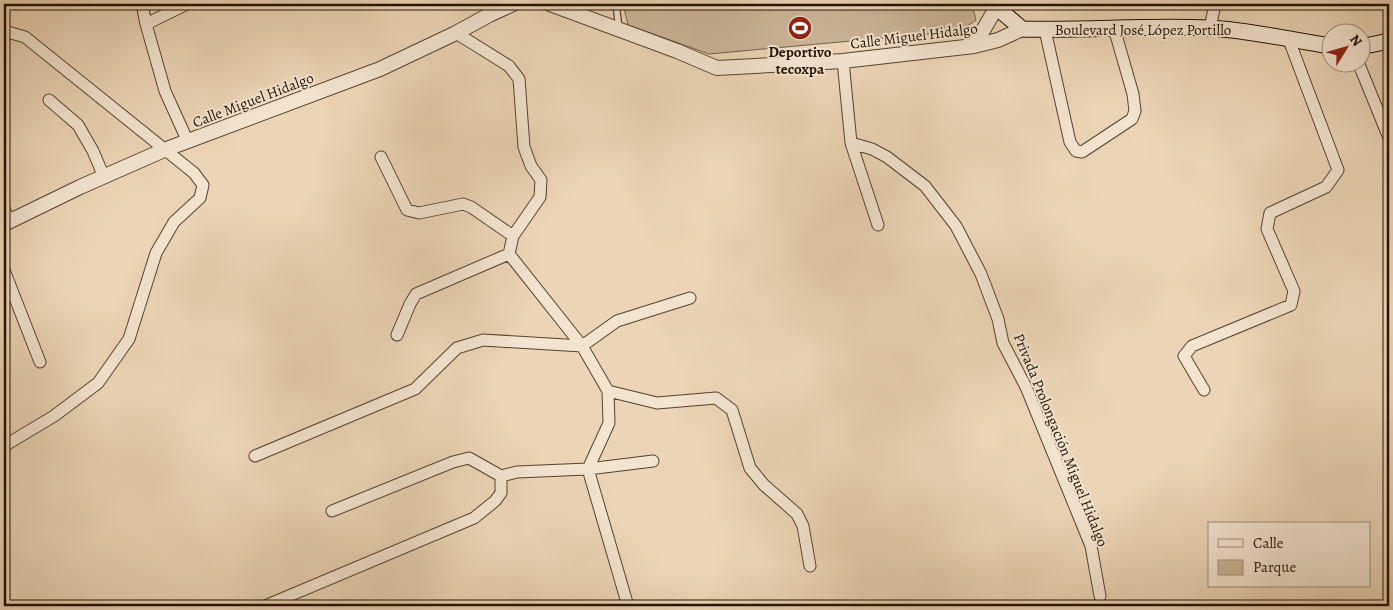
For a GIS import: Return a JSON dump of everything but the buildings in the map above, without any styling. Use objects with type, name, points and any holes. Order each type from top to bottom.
[{"type":"main road","points":[[994,6],[1022,29]]},
{"type":"main road","name":"Boulevard José López Portillo","points":[[1022,29],[1210,28],[1241,31],[1320,45]]},
{"type":"main road","points":[[1370,45],[1389,41]]},
{"type":"street","points":[[142,4],[165,91],[188,142]]},
{"type":"street","points":[[146,24],[187,4]]},
{"type":"street","name":"Calle Miguel Hidalgo","points":[[6,218],[164,150],[380,69],[456,33],[485,9],[513,4]]},
{"type":"street","name":"Calle Miguel Hidalgo","points":[[550,4],[717,68],[843,61],[974,46],[998,40],[1022,29]]},
{"type":"street","points":[[1210,28],[1215,4]]},
{"type":"street","points":[[974,46],[994,6]]},
{"type":"street","points":[[1045,30],[1070,142],[1076,152],[1082,152],[1132,119],[1135,111],[1133,94],[1114,28]]},
{"type":"street","points":[[4,31],[25,37],[194,173],[202,185],[200,198],[174,222],[156,253],[129,339],[98,383],[54,416],[4,446]]},
{"type":"street","points":[[456,33],[509,66],[519,79],[524,147],[531,166],[541,180],[541,189],[540,197],[513,236],[509,254]]},
{"type":"street","points":[[1204,390],[1184,356],[1192,346],[1291,306],[1294,291],[1267,229],[1270,213],[1326,187],[1338,170],[1289,40]]},
{"type":"street","points":[[843,61],[850,143],[878,225]]},
{"type":"street","points":[[1362,72],[1389,138]]},
{"type":"street","points":[[48,100],[78,125],[93,151],[104,177]]},
{"type":"street","name":"Privada Prolongación Miguel Hidalgo","points":[[850,143],[872,149],[887,156],[925,186],[956,226],[981,274],[998,319],[1004,343],[1026,387],[1091,546],[1100,596]]},
{"type":"street","points":[[382,157],[407,210],[419,212],[463,204],[471,207],[513,236]]},
{"type":"street","points":[[397,335],[416,294],[509,254]]},
{"type":"street","points":[[509,254],[582,346],[608,391],[609,423],[588,470],[628,606]]},
{"type":"street","points":[[4,270],[40,362]]},
{"type":"street","points":[[255,456],[415,389],[457,348],[483,340],[582,346],[617,321],[664,308],[690,298]]},
{"type":"street","points":[[608,391],[657,402],[716,398],[732,410],[750,468],[764,485],[797,514],[803,526],[810,566]]},
{"type":"street","points":[[332,510],[453,462],[469,458],[501,476],[517,472],[588,470],[652,461]]},
{"type":"street","points":[[265,606],[474,518],[495,502],[501,493],[501,476]]},
{"type":"lane","points":[[616,4],[620,30]]},
{"type":"green space","name":"Deportivo tecoxpa","points":[[623,4],[972,4],[976,20],[960,31],[709,54],[628,25]]},
{"type":"place","name":"Deportivo tecoxpa","points":[[800,28]]}]
